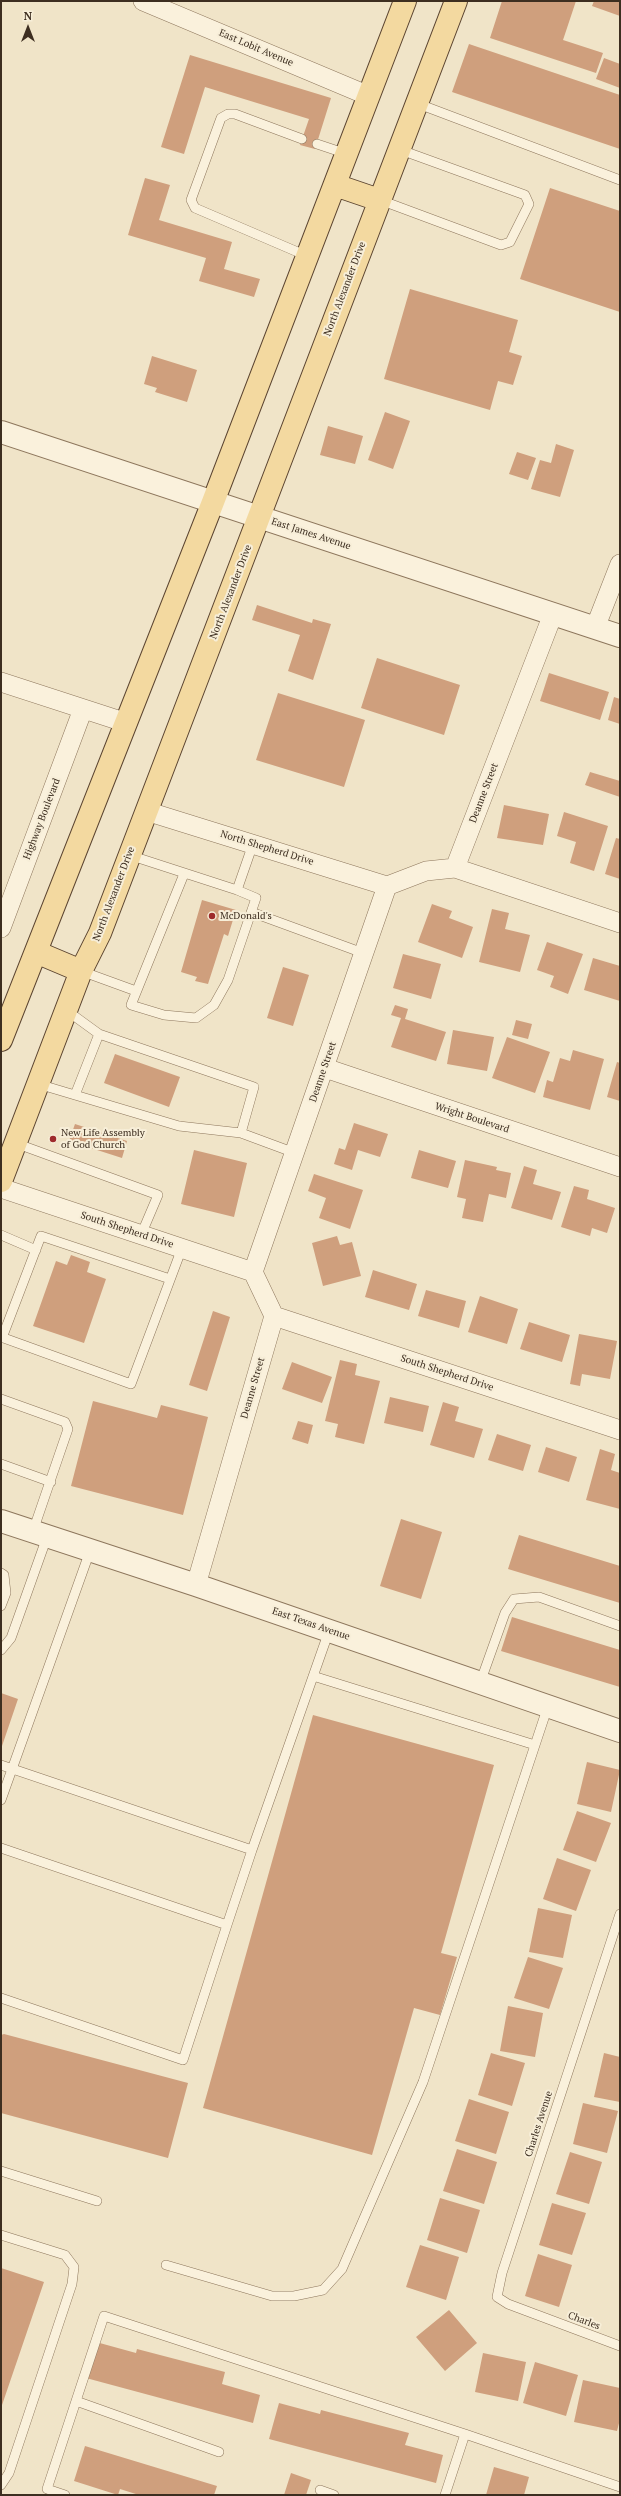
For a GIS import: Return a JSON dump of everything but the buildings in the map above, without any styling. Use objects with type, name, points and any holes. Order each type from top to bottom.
[{"type":"main road","points":[[1,1040],[213,502],[405,1]]},
{"type":"main road","name":"North Alexander Drive","points":[[1,1181],[81,971],[100,933],[456,1]]},
{"type":"main road","points":[[335,185],[379,200]]},
{"type":"main road","points":[[36,952],[81,971]]},
{"type":"street","name":"East Lobit Avenue","points":[[143,1],[369,96]]},
{"type":"street","name":"East James Avenue","points":[[1,432],[620,636]]},
{"type":"street","points":[[595,628],[620,564]]},
{"type":"street","name":"Deanne Street","points":[[455,868],[553,614]]},
{"type":"street","points":[[1,682],[127,722]]},
{"type":"street","name":"Highway Boulevard","points":[[1,928],[83,709]]},
{"type":"street","name":"North Shepherd Drive","points":[[146,810],[387,886]]},
{"type":"street","points":[[387,886],[426,870],[455,868],[620,923]]},
{"type":"street","name":"Deanne Street","points":[[253,1272],[387,886]]},
{"type":"street","name":"Wright Boulevard","points":[[325,1068],[620,1167]]},
{"type":"street","name":"South Shepherd Drive","points":[[1,1188],[253,1272]]},
{"type":"street","points":[[253,1272],[274,1316]]},
{"type":"street","name":"Deanne Street","points":[[196,1585],[274,1316]]},
{"type":"street","name":"South Shepherd Drive","points":[[274,1316],[620,1430]]},
{"type":"street","name":"East Texas Avenue","points":[[1,1521],[196,1585],[620,1731]]},
{"type":"lane","points":[[416,103],[620,180]]},
{"type":"lane","points":[[302,139],[235,114],[228,114],[221,118],[191,200],[195,208],[308,256]]},
{"type":"lane","points":[[317,144],[347,154]]},
{"type":"lane","points":[[379,200],[501,245],[510,242],[529,204],[525,195],[398,150]]},
{"type":"lane","points":[[237,890],[253,844]]},
{"type":"lane","points":[[129,855],[237,890],[256,898],[228,980],[214,1005],[196,1018],[164,1015],[130,1006],[184,874]]},
{"type":"lane","points":[[251,912],[363,953]]},
{"type":"lane","points":[[81,971],[136,991]]},
{"type":"lane","points":[[66,1010],[99,1034],[254,1087],[241,1133]]},
{"type":"lane","points":[[75,1095],[99,1034]]},
{"type":"lane","points":[[38,1084],[179,1126],[241,1133],[295,1152]]},
{"type":"lane","points":[[16,1143],[158,1195],[141,1235]]},
{"type":"lane","points":[[1,1235],[36,1250]]},
{"type":"lane","points":[[170,1279],[41,1236],[2,1337],[131,1384],[182,1248]]},
{"type":"lane","points":[[1,1399],[65,1422],[68,1429],[67,1437],[51,1482],[40,1534],[11,1638],[1,1650]]},
{"type":"lane","points":[[1,1464],[51,1482]]},
{"type":"lane","points":[[1,1800],[90,1550]]},
{"type":"lane","points":[[1,1573],[4,1575],[6,1593],[1,1606]]},
{"type":"lane","points":[[480,1683],[505,1613],[514,1599],[539,1598],[620,1626]]},
{"type":"lane","points":[[1,1998],[183,2060],[252,1850],[329,1631]]},
{"type":"lane","points":[[313,1676],[535,1746]]},
{"type":"lane","points":[[166,2265],[272,2296],[294,2296],[323,2290],[342,2269],[423,2082],[548,1706]]},
{"type":"lane","points":[[1,1765],[252,1850]]},
{"type":"lane","points":[[1,1848],[227,1925]]},
{"type":"lane","name":"Charles Avenue","points":[[540,2316],[497,2297],[502,2272],[620,1914]]},
{"type":"lane","points":[[1,2171],[97,2201]]},
{"type":"lane","points":[[1,2235],[65,2255],[74,2267],[72,2284],[9,2473],[1,2485]]},
{"type":"lane","points":[[65,2495],[47,2489],[104,2316],[465,2434],[620,2487]]},
{"type":"lane","name":"Charles","points":[[540,2316],[620,2346]]},
{"type":"lane","points":[[76,2401],[219,2452]]},
{"type":"lane","points":[[445,2495],[465,2434]]},
{"type":"lane","points":[[320,2490],[334,2495]]},
{"type":"place","name":"McDonald's","points":[[212,916]]},
{"type":"place","name":"New Life Assembly of God Church","points":[[53,1139]]}]
